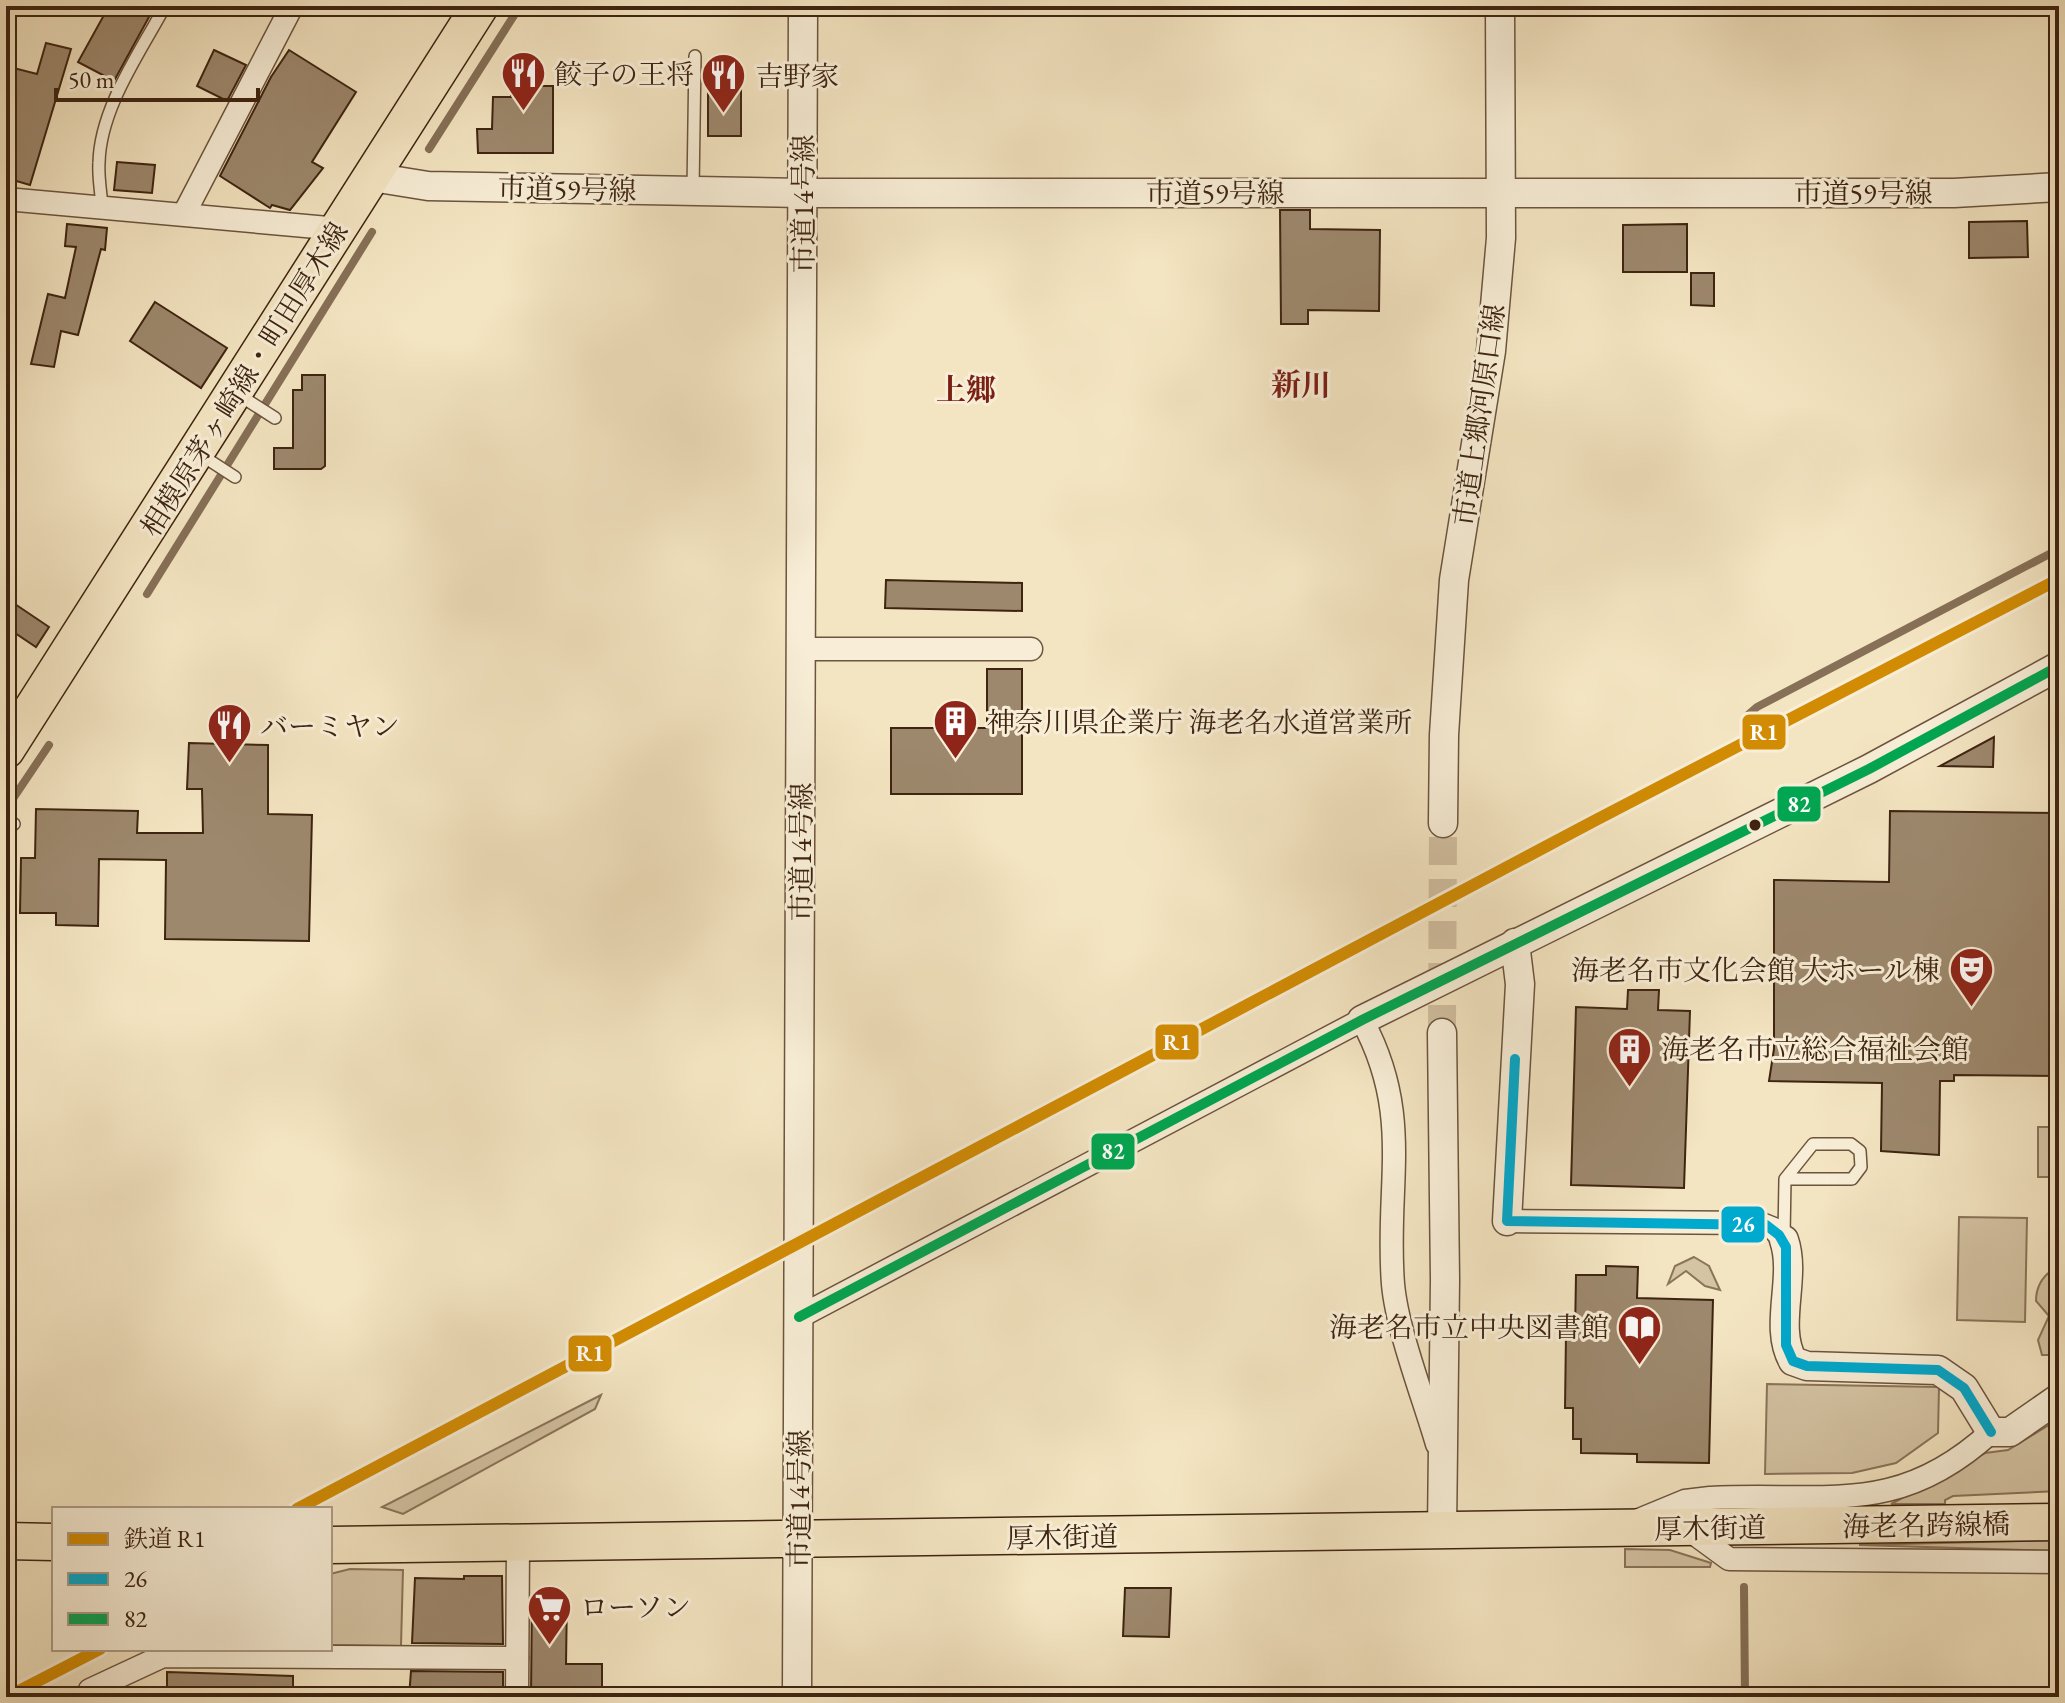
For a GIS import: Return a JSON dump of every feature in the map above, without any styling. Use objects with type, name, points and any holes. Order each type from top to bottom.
[{"type":"main road","name":"相模原茅ヶ崎線・町田厚木線","points":[[8,742],[207,459],[245,399],[339,229],[480,6]]},
{"type":"main road","name":"海老名跨線橋","points":[[1794,1527],[2059,1522]]},
{"type":"main road","name":"厚木街道","points":[[332,1545],[1794,1527]]},
{"type":"main road","points":[[6,1541],[52,1542]]},
{"type":"street","points":[[184,214],[292,6]]},
{"type":"street","name":"市道14号線","points":[[797,1697],[803,6]]},
{"type":"street","name":"市道上郷河原口線","points":[[1443,823],[1444,735],[1454,580],[1491,351],[1502,193],[1500,6]]},
{"type":"street","name":"市道59号線","points":[[372,177],[428,186],[803,193],[1954,193],[2059,187]]},
{"type":"street","points":[[6,199],[339,229]]},
{"type":"street","points":[[802,649],[1031,649]]},
{"type":"street","points":[[799,1317],[1362,1020],[1869,769],[2059,666]]},
{"type":"street","points":[[1515,943],[1520,984],[1507,1221],[1759,1223],[1774,1229],[1784,1240],[1788,1256],[1786,1345],[1793,1361],[1807,1366],[1938,1370],[1964,1388],[1991,1432]]},
{"type":"street","points":[[1362,1020],[1380,1058],[1393,1108],[1393,1286],[1442,1465]]},
{"type":"street","points":[[1442,1033],[1445,1280],[1442,1530]]},
{"type":"street","points":[[1616,1529],[1685,1501],[1880,1495],[1915,1484],[1965,1455],[1991,1432],[2010,1432],[2059,1398]]},
{"type":"street","points":[[1688,1529],[1729,1559],[2059,1562]]},
{"type":"street","points":[[517,1697],[518,1544]]},
{"type":"street","points":[[90,1697],[90,1690],[163,1656],[517,1658]]},
{"type":"lane","points":[[102,207],[99,163],[102,139],[125,82],[165,6]]},
{"type":"lane","points":[[693,191],[695,56]]},
{"type":"lane","points":[[245,399],[271,415]]},
{"type":"lane","points":[[207,459],[235,477]]},
{"type":"lane","points":[[1784,1240],[1785,1179],[1813,1144],[1851,1144],[1860,1151],[1861,1167],[1852,1179],[1785,1179]]},
{"type":"shaded area","points":[[2038,1127],[2059,1127],[2059,1177],[2038,1177]]},
{"type":"shaded area","points":[[1959,1217],[2027,1218],[2025,1322],[1957,1320]]},
{"type":"shaded area","points":[[1694,1257],[1709,1266],[1720,1290],[1705,1286],[1686,1271],[1668,1284],[1675,1266]]},
{"type":"shaded area","points":[[2059,1266],[2059,1351],[2054,1355],[2042,1355],[2038,1340],[2049,1316],[2036,1301],[2036,1295],[2042,1280]]},
{"type":"shaded area","points":[[1767,1384],[1939,1387],[1938,1433],[1896,1463],[1852,1473],[1765,1474]]},
{"type":"shaded area","points":[[601,1395],[595,1409],[403,1514],[382,1507]]},
{"type":"shaded area","points":[[2059,1419],[2059,1491],[1953,1496],[1945,1500],[1945,1504],[1891,1504],[1985,1453],[2008,1450]]},
{"type":"shaded area","points":[[2059,1540],[2059,1551],[1859,1545]]},
{"type":"shaded area","points":[[1625,1549],[1670,1550],[1711,1563],[1710,1567],[1625,1567]]},
{"type":"shaded area","points":[[350,1569],[403,1570],[401,1646],[332,1645],[332,1574]]},
{"type":"building","points":[[109,6],[155,6],[114,81],[78,62]]},
{"type":"building","points":[[46,43],[71,49],[30,185],[6,178],[6,66],[37,74]]},
{"type":"building","points":[[214,50],[246,65],[227,101],[197,86]]},
{"type":"building","points":[[289,50],[356,92],[312,162],[323,168],[290,210],[272,205],[270,208],[220,176],[271,77]]},
{"type":"building","name":"吉野家","points":[[708,81],[741,82],[741,136],[708,136]]},
{"type":"building","name":"餃子の王将","points":[[511,86],[553,86],[553,153],[478,153],[477,129],[492,129],[493,97],[511,97]]},
{"type":"building","points":[[117,162],[155,165],[152,193],[114,190]]},
{"type":"building","points":[[1280,210],[1310,210],[1310,229],[1380,230],[1379,311],[1308,310],[1308,324],[1281,324]]},
{"type":"building","points":[[2027,221],[2028,257],[1969,258],[1969,222]]},
{"type":"building","points":[[67,224],[107,228],[105,250],[101,249],[78,335],[61,331],[54,367],[31,364],[48,294],[65,298],[76,247],[65,246]]},
{"type":"building","points":[[1687,224],[1687,272],[1623,272],[1623,225]]},
{"type":"building","points":[[1691,273],[1714,273],[1714,306],[1691,305]]},
{"type":"building","points":[[155,302],[227,348],[201,388],[130,341]]},
{"type":"building","points":[[302,375],[325,375],[325,466],[321,469],[274,469],[274,448],[293,448],[293,390],[302,390]]},
{"type":"building","points":[[886,580],[1022,583],[1022,611],[885,608]]},
{"type":"building","points":[[6,598],[49,627],[36,647],[6,627]]},
{"type":"building","name":"神奈川県企業庁 海老名水道営業所","points":[[987,669],[1022,669],[1022,794],[891,794],[891,728],[987,728]]},
{"type":"building","points":[[1994,737],[1993,767],[1940,766]]},
{"type":"building","points":[[189,743],[268,745],[268,814],[312,815],[309,941],[165,939],[166,860],[99,859],[98,926],[56,925],[56,913],[20,913],[21,858],[35,858],[36,809],[138,811],[137,833],[203,833],[202,789],[187,789]]},
{"type":"building","name":"海老名市文化会館 大ホール棟","points":[[1890,811],[2059,813],[2059,1076],[1954,1075],[1954,1081],[1940,1081],[1939,1155],[1881,1151],[1882,1083],[1769,1081],[1774,1049],[1774,880],[1889,882]]},
{"type":"building","name":"海老名市立総合福祉会館","points":[[1628,990],[1659,990],[1658,1010],[1690,1011],[1684,1188],[1571,1185],[1576,1007],[1627,1009]]},
{"type":"building","name":"海老名市立中央図書館","points":[[1606,1266],[1638,1267],[1637,1298],[1713,1300],[1709,1463],[1637,1462],[1637,1454],[1581,1453],[1581,1439],[1573,1439],[1573,1408],[1565,1408],[1566,1334],[1575,1334],[1576,1275],[1606,1275]]},
{"type":"building","points":[[464,1576],[502,1576],[503,1644],[412,1643],[415,1578],[464,1579]]},
{"type":"building","points":[[1125,1588],[1171,1588],[1169,1637],[1123,1636]]},
{"type":"building","name":"ローソン","points":[[532,1595],[567,1596],[566,1664],[602,1664],[602,1688],[565,1687],[565,1697],[531,1697]]},
{"type":"building","points":[[411,1671],[503,1672],[503,1697],[409,1697]]},
{"type":"building","points":[[167,1672],[293,1676],[293,1697],[167,1697]]},
{"type":"waterway","points":[[429,149],[520,6]]},
{"type":"waterway","points":[[147,594],[372,232]]},
{"type":"waterway","points":[[1745,728],[1749,714],[1757,707],[2059,549]]},
{"type":"waterway","points":[[6,809],[49,745]]},
{"type":"waterway","points":[[1744,1587],[1745,1697]]},
{"type":"tunnel","points":[[1442,1033],[1443,823]]},
{"type":"rail line","name":"R1","points":[[301,1507],[1594,821],[2059,579]]},
{"type":"rail line","name":"R1","points":[[7,1697],[96,1651]]},
{"type":"transit line","name":"82","points":[[799,1317],[1362,1020],[1869,769],[2059,666]]},
{"type":"transit line","name":"26","points":[[1515,1059],[1507,1221],[1766,1225],[1779,1235],[1786,1247],[1786,1345],[1793,1361],[1807,1366],[1938,1370],[1964,1388],[1991,1432]]},
{"type":"place","name":"餃子の王将","points":[[523,113]]},
{"type":"place","name":"吉野家","points":[[724,115]]},
{"type":"place","name":"神奈川県企業庁 海老名水道営業所","points":[[956,761]]},
{"type":"place","name":"バーミヤン","points":[[229,765]]},
{"type":"place","name":"海老名市文化会館 大ホール棟","points":[[1971,1009]]},
{"type":"place","name":"海老名市立総合福祉会館","points":[[1630,1088]]},
{"type":"place","name":"海老名市立中央図書館","points":[[1640,1366]]},
{"type":"place","name":"ローソン","points":[[549,1646]]},
{"type":"district","name":"新川","points":[[1301,385]]},
{"type":"district","name":"上郷","points":[[966,390]]}]
